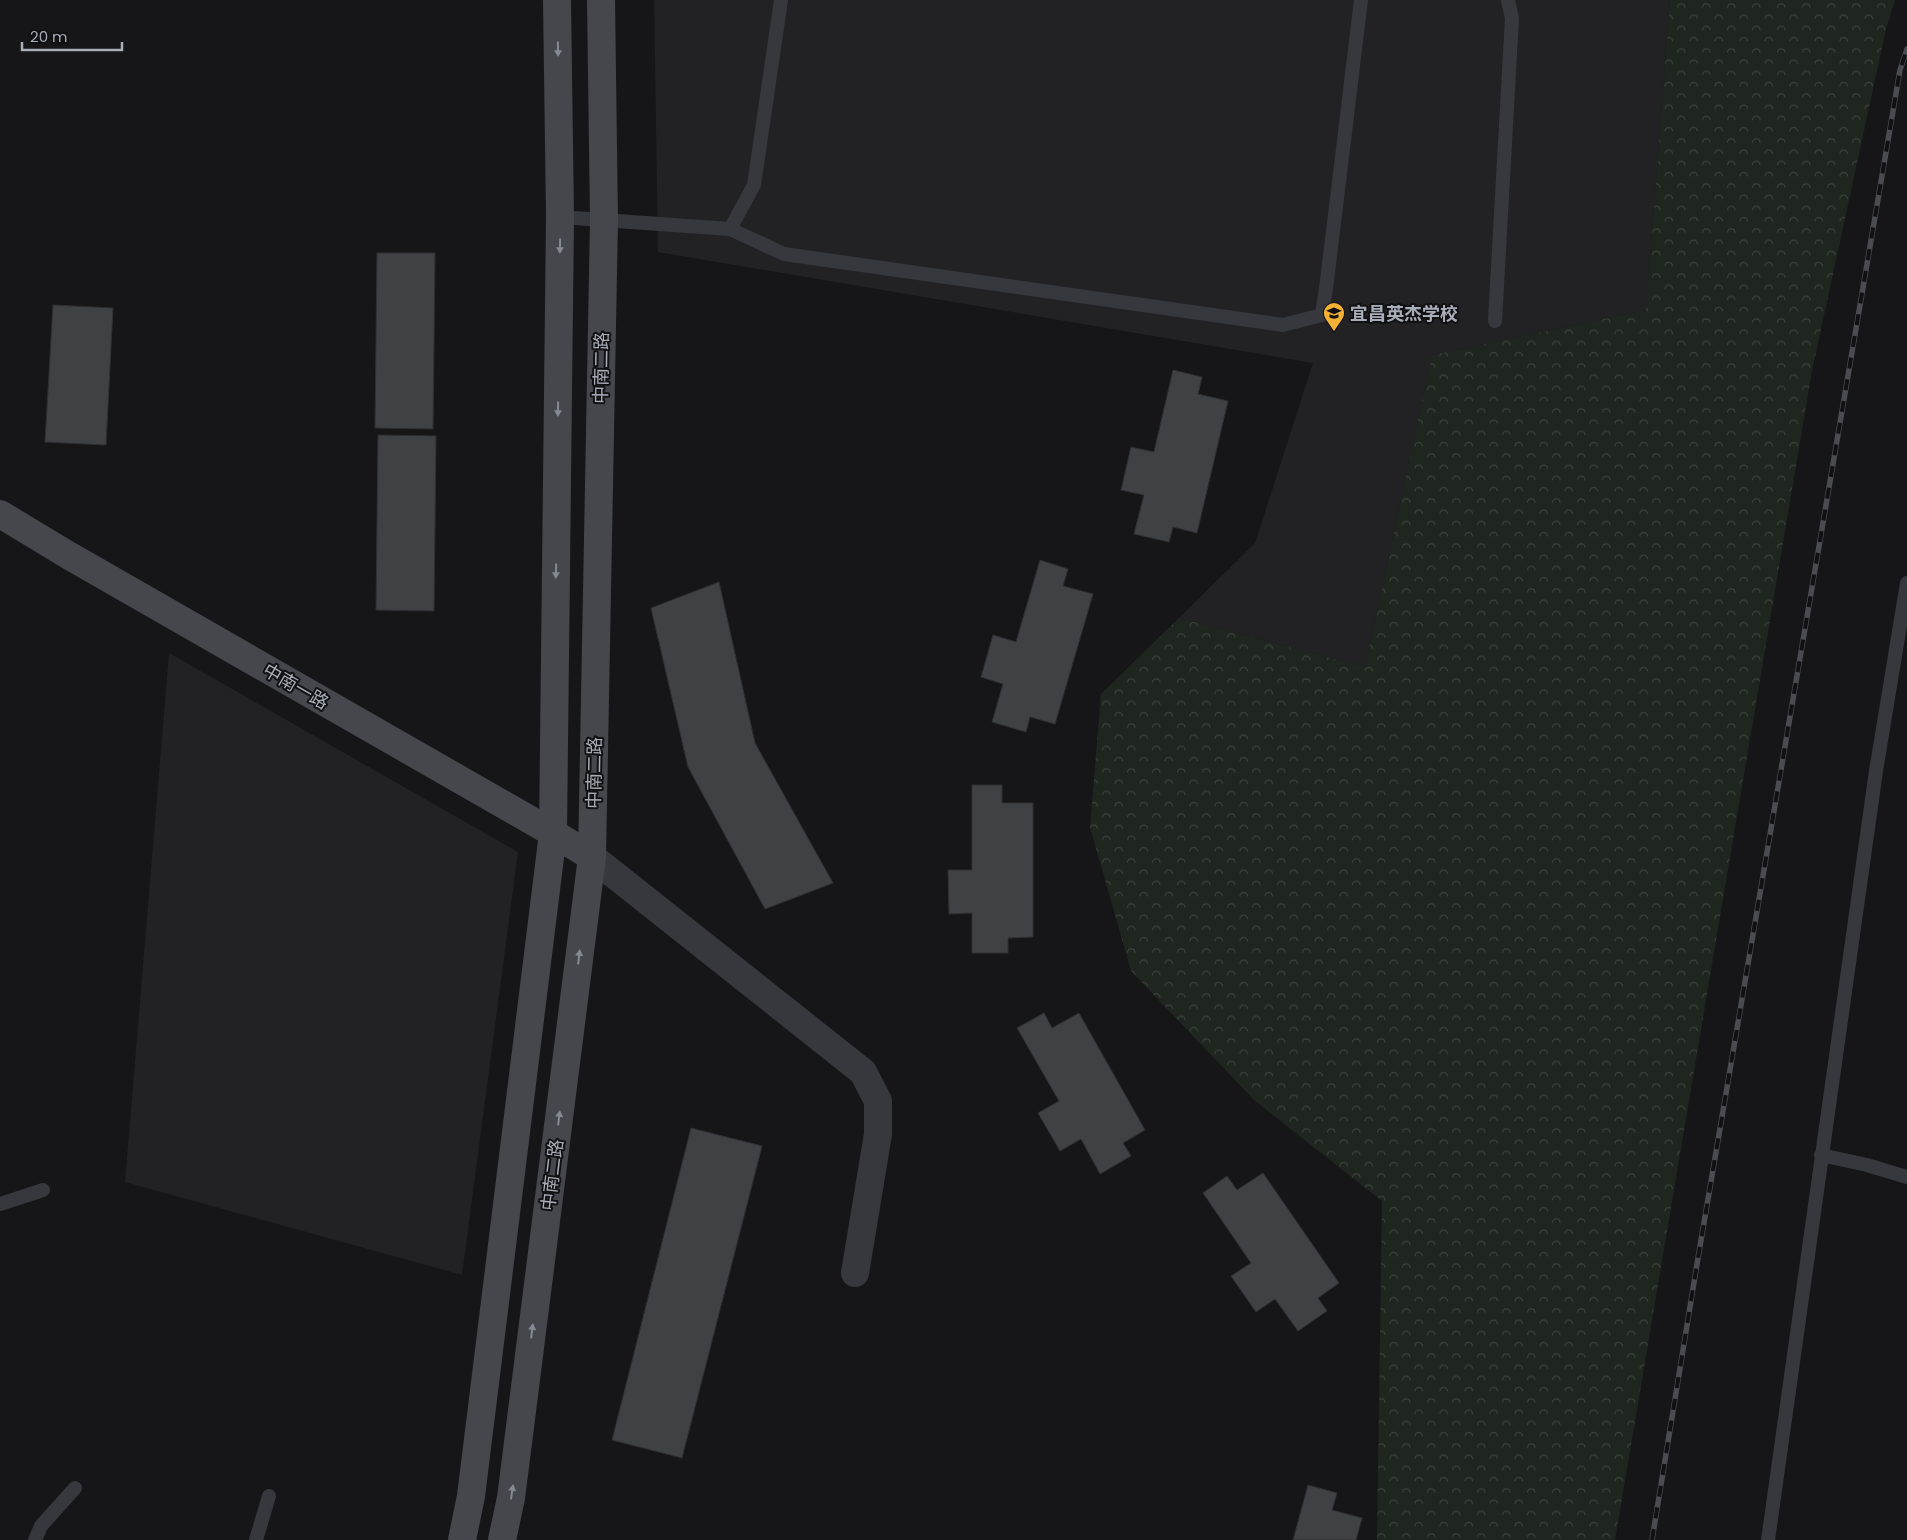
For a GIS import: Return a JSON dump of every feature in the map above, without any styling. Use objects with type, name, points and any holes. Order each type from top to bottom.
[{"type":"main road","points":[[462,1540],[471,1496],[554,833],[560,217],[558,0]]},
{"type":"main road","name":"中南二路","points":[[502,1540],[511,1498],[592,857],[604,220],[600,0]]},
{"type":"main road","name":"中南一路","points":[[0,514],[68,555],[554,833],[592,857]]},
{"type":"street","points":[[592,857],[863,1072],[878,1101],[878,1134],[855,1273]]},
{"type":"lane","points":[[730,228],[754,185],[781,0]]},
{"type":"lane","points":[[560,217],[730,228],[784,254],[1283,325],[1322,314],[1361,0]]},
{"type":"lane","points":[[1495,321],[1512,18],[1508,0]]},
{"type":"lane","points":[[1768,1540],[1876,771],[1907,583]]},
{"type":"lane","points":[[1821,1155],[1867,1165],[1907,1178]]},
{"type":"lane","points":[[0,1204],[43,1190]]},
{"type":"lane","points":[[35,1540],[41,1526],[75,1488]]},
{"type":"lane","points":[[256,1540],[269,1496]]},
{"type":"shaded area","name":"宜昌英杰学校","points":[[654,0],[1670,0],[1646,310],[1432,355],[1365,667],[1179,618],[1255,543],[1313,363],[658,252]]},
{"type":"shaded area","points":[[169,653],[518,852],[462,1275],[125,1182]]},
{"type":"green space","points":[[1670,0],[1895,0],[1886,29],[1812,371],[1615,1540],[1377,1540],[1382,1201],[1254,1100],[1131,971],[1090,827],[1101,694],[1179,618],[1365,667],[1432,355],[1646,310]]},
{"type":"building","points":[[377,253],[435,253],[433,429],[375,428]]},
{"type":"building","points":[[53,305],[113,308],[106,445],[45,442]]},
{"type":"building","points":[[1173,370],[1202,377],[1198,394],[1228,401],[1197,533],[1173,527],[1169,542],[1134,534],[1144,495],[1121,490],[1131,447],[1154,452]]},
{"type":"building","points":[[378,435],[436,436],[434,611],[376,610]]},
{"type":"building","points":[[1040,560],[1068,569],[1063,586],[1093,594],[1055,724],[1030,717],[1026,732],[992,722],[1003,684],[981,677],[993,635],[1016,642]]},
{"type":"building","points":[[719,582],[755,743],[833,883],[765,909],[688,767],[651,608]]},
{"type":"building","points":[[972,785],[1002,785],[1002,803],[1033,803],[1033,937],[1008,938],[1008,953],[972,953],[972,913],[949,914],[948,870],[972,870]]},
{"type":"building","points":[[1044,1013],[1052,1028],[1079,1013],[1145,1130],[1123,1143],[1131,1156],[1100,1174],[1081,1139],[1060,1151],[1038,1113],[1059,1101],[1017,1028]]},
{"type":"building","points":[[691,1128],[762,1146],[682,1458],[612,1440]]},
{"type":"building","points":[[1263,1173],[1339,1283],[1318,1298],[1327,1311],[1298,1331],[1275,1299],[1256,1312],[1231,1276],[1251,1263],[1203,1193],[1227,1176],[1237,1190]]},
{"type":"building","points":[[1308,1485],[1337,1493],[1332,1510],[1362,1518],[1356,1540],[1293,1540]]},
{"type":"railway","points":[[1652,1540],[1698,1258],[1900,70],[1907,49]]},
{"type":"place","name":"宜昌英杰学校","points":[[1334,332]]}]
